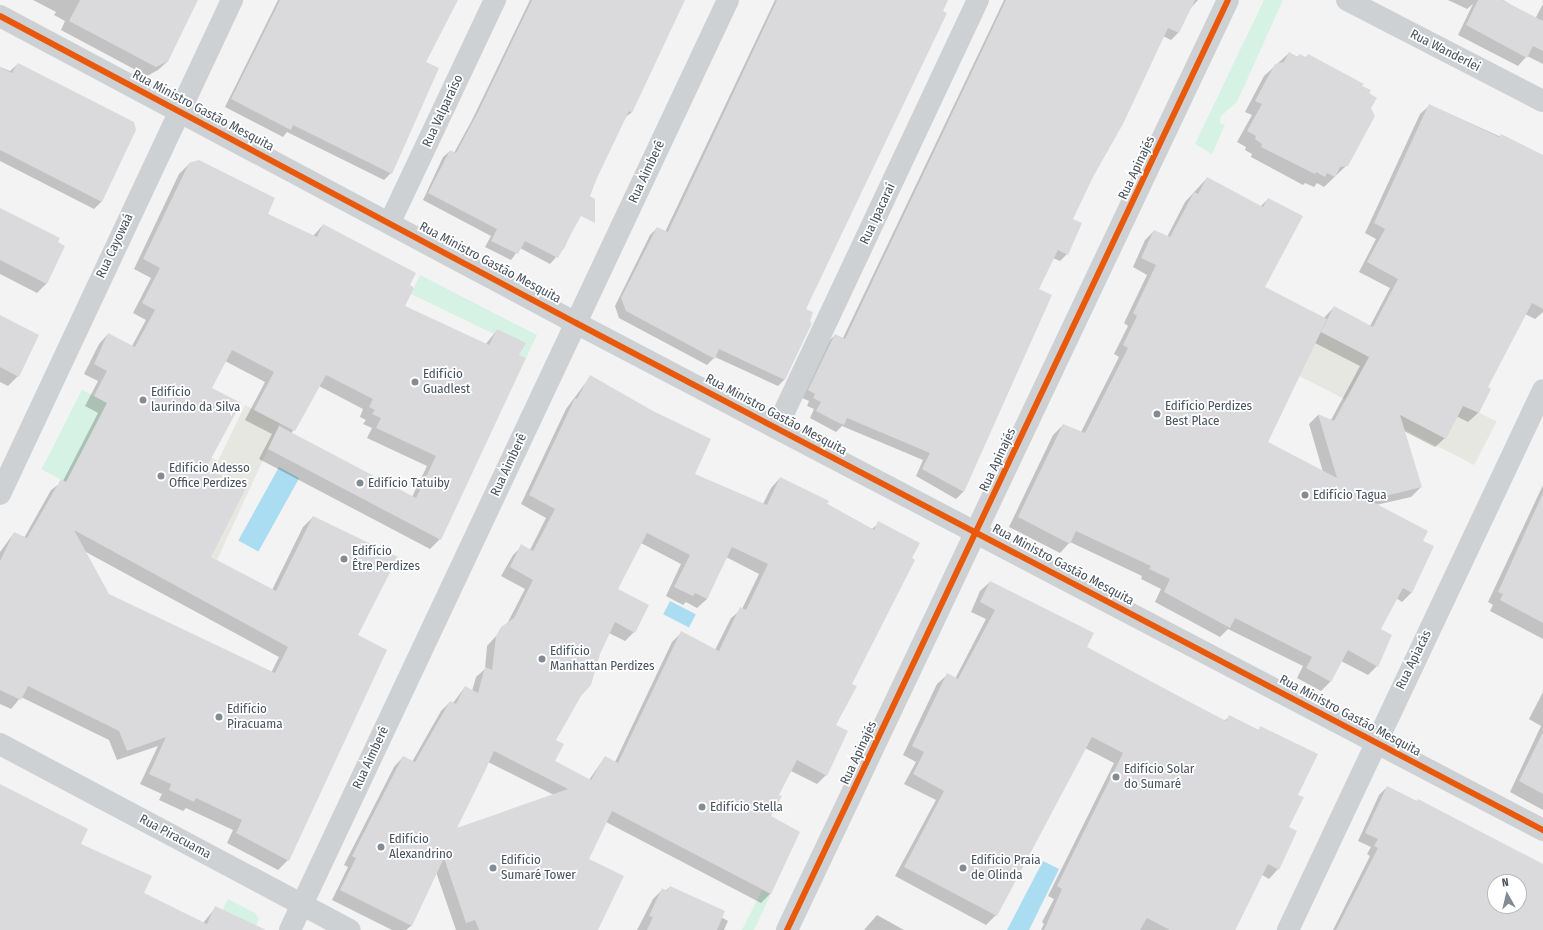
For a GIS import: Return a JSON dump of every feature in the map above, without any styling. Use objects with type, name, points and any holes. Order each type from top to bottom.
[{"type":"street","name":"Rua Cayowaá","points":[[0,494],[232,0]]},
{"type":"street","name":"Rua Valparaíso","points":[[390,222],[495,0]]},
{"type":"street","name":"Rua Aimberê","points":[[290,930],[728,0]]},
{"type":"street","name":"Rua Ipacaraí","points":[[777,427],[978,0]]},
{"type":"street","name":"Rua Apinajés","points":[[787,930],[1228,0]]},
{"type":"street","name":"Rua Wanderlei","points":[[1347,0],[1543,101]]},
{"type":"street","name":"Rua Ministro Gastão Mesquita","points":[[0,16],[390,222],[576,323],[777,427],[1543,830]]},
{"type":"street","name":"Rua Apiacás","points":[[1288,930],[1375,742],[1543,390]]},
{"type":"street","name":"Rua Piracuama","points":[[0,744],[350,930]]},
{"type":"shaded area","points":[[1321,332],[1497,421],[1474,465],[1299,376]]},
{"type":"shaded area","points":[[82,390],[218,461],[245,405],[280,423],[217,560],[43,470]]},
{"type":"green space","points":[[1264,0],[1283,0],[1237,102],[1221,116],[1220,123],[1225,125],[1212,154],[1195,144]]},
{"type":"green space","points":[[420,275],[537,335],[526,358],[519,355],[525,343],[497,329],[494,334],[411,294]]},
{"type":"green space","points":[[82,390],[107,403],[67,482],[42,469]]},
{"type":"green space","points":[[762,890],[771,894],[754,930],[742,930]]},
{"type":"green space","points":[[228,899],[255,913],[259,919],[255,928],[237,916],[235,919],[221,913]]},
{"type":"water","points":[[279,467],[299,478],[258,552],[238,540]]},
{"type":"water","points":[[670,601],[696,614],[689,628],[663,614]]},
{"type":"water","points":[[1043,861],[1059,869],[1029,930],[1007,930]]},
{"type":"building","points":[[80,0],[198,0],[168,61],[156,67],[69,21]]},
{"type":"building","points":[[280,0],[458,0],[426,62],[439,68],[392,174],[293,125],[291,130],[231,99]]},
{"type":"building","points":[[532,0],[685,0],[632,113],[629,111],[597,178],[590,196],[595,199],[595,223],[581,216],[558,258],[525,241],[518,254],[491,241],[497,229],[428,193],[450,150],[456,153],[478,112]]},
{"type":"building","points":[[777,0],[948,0],[943,11],[947,13],[806,309],[813,312],[810,322],[812,323],[785,380],[719,349],[715,359],[626,311],[621,298],[657,227],[668,232]]},
{"type":"building","points":[[1006,0],[1195,0],[1179,33],[1168,28],[1123,124],[1093,177],[1073,219],[1082,223],[1068,255],[1058,250],[1039,289],[1052,295],[964,492],[922,469],[930,453],[847,418],[844,425],[835,421],[816,411],[821,402],[813,398],[815,394],[808,390],[835,334],[845,339]]},
{"type":"building","points":[[1478,0],[1502,0],[1543,21],[1543,51],[1533,46],[1527,58],[1466,25]]},
{"type":"building","points":[[1289,52],[1298,57],[1299,54],[1306,57],[1308,54],[1364,84],[1362,86],[1371,90],[1369,93],[1377,98],[1371,108],[1375,116],[1348,166],[1340,167],[1335,177],[1327,173],[1325,177],[1316,172],[1315,174],[1261,147],[1262,144],[1255,139],[1256,136],[1247,131],[1262,104],[1255,101],[1275,64],[1284,62]]},
{"type":"building","points":[[18,63],[134,122],[136,130],[102,202],[0,150],[0,67],[12,73]]},
{"type":"building","points":[[1429,104],[1499,137],[1501,134],[1543,155],[1543,309],[1532,303],[1488,387],[1491,389],[1479,413],[1463,406],[1446,439],[1400,415],[1422,487],[1369,500],[1428,531],[1423,541],[1434,546],[1412,593],[1403,588],[1381,629],[1392,635],[1378,667],[1348,650],[1331,682],[1306,668],[1312,657],[1235,618],[1230,628],[1164,592],[1170,579],[1149,569],[1151,566],[1076,531],[1070,544],[1018,517],[1063,424],[1085,433],[1128,348],[1123,345],[1137,316],[1133,313],[1156,265],[1141,258],[1154,230],[1170,237],[1194,192],[1198,194],[1207,177],[1263,207],[1268,198],[1303,216],[1265,287],[1327,319],[1268,442],[1337,478],[1318,414],[1334,421],[1369,357],[1321,332],[1334,306],[1373,327],[1398,279],[1367,262],[1385,229],[1374,223]]},
{"type":"building","points":[[199,160],[275,198],[268,214],[317,237],[323,224],[416,273],[410,285],[414,288],[405,306],[489,345],[497,329],[526,343],[519,355],[526,358],[441,540],[268,449],[279,426],[416,498],[436,456],[376,428],[381,418],[372,414],[375,410],[369,407],[373,399],[326,375],[295,431],[254,410],[274,372],[232,350],[212,388],[241,403],[206,468],[246,488],[211,557],[276,591],[313,516],[398,557],[358,635],[387,650],[289,861],[236,833],[242,820],[196,798],[194,802],[169,790],[171,784],[149,774],[166,737],[127,751],[119,731],[28,686],[21,700],[0,690],[0,561],[14,532],[27,538],[61,479],[66,482],[107,403],[94,396],[107,371],[94,364],[108,333],[135,347],[155,310],[142,303],[160,268],[143,259],[189,163]],"holes":[[[74,530],[288,647],[275,673],[109,594]]]},
{"type":"building","points":[[0,208],[60,238],[58,242],[65,246],[47,284],[0,260]]},
{"type":"building","points":[[0,315],[39,335],[19,377],[0,367]]},
{"type":"building","points":[[590,375],[653,411],[711,439],[695,474],[767,505],[780,477],[829,501],[827,504],[874,530],[878,521],[920,543],[912,558],[915,560],[852,684],[857,686],[836,725],[848,731],[827,776],[797,760],[779,795],[782,796],[771,816],[800,832],[771,894],[612,811],[589,859],[624,876],[598,930],[479,930],[475,920],[466,923],[444,858],[412,926],[340,890],[356,858],[352,856],[403,756],[415,762],[450,701],[456,704],[465,686],[478,693],[485,667],[492,670],[496,636],[501,627],[514,618],[533,580],[510,567],[521,544],[533,551],[555,509],[529,495],[575,398],[577,399]],"holes":[[[647,533],[690,555],[674,587],[693,596],[695,593],[707,599],[732,547],[768,564],[746,610],[740,607],[719,651],[681,631],[618,763],[605,756],[591,780],[555,761],[564,744],[556,740],[581,696],[591,685],[600,654],[615,622],[635,633],[649,605],[618,589]],[[494,751],[568,789],[457,828],[485,771]]]},
{"type":"building","points":[[1543,493],[1543,623],[1500,600],[1503,594],[1498,592]]},
{"type":"building","points":[[990,581],[1094,633],[1087,647],[1186,700],[1226,721],[1229,715],[1259,730],[1260,726],[1318,754],[1298,795],[1304,797],[1289,827],[1297,831],[1279,870],[1268,864],[1235,930],[1170,930],[1147,918],[1140,930],[1044,930],[1062,889],[1057,886],[1123,753],[1092,737],[997,916],[904,867],[944,791],[913,774],[924,752],[912,746],[947,673],[958,679],[995,610],[980,602]]},
{"type":"building","points":[[1543,732],[1543,794],[1519,781]]},
{"type":"building","points":[[0,784],[88,829],[81,844],[152,876],[144,893],[207,924],[215,906],[266,930],[0,930]]},
{"type":"building","points":[[1387,786],[1417,801],[1418,799],[1543,864],[1543,930],[1336,930],[1378,848],[1374,846],[1378,839],[1365,833]]},
{"type":"building","points":[[670,886],[725,911],[717,930],[647,930],[653,917],[649,916],[662,888],[667,891]]},
{"type":"cycle path","points":[[787,930],[1228,0]]},
{"type":"cycle path","points":[[0,16],[576,323],[1543,830]]},
{"type":"place","name":"Edifício Guadlest","points":[[415,382]]},
{"type":"place","name":"Edifício laurindo da Silva","points":[[143,400]]},
{"type":"place","name":"Edifício Perdizes Best Place","points":[[1157,414]]},
{"type":"place","name":"Edifício Adesso Office Perdizes","points":[[161,476]]},
{"type":"place","name":"Edifício Tatuiby","points":[[360,483]]},
{"type":"place","name":"Edifício Tagua","points":[[1305,495]]},
{"type":"place","name":"Edifício Être Perdizes","points":[[344,559]]},
{"type":"place","name":"Edifício Manhattan Perdizes","points":[[542,659]]},
{"type":"place","name":"Edifício Piracuama","points":[[219,717]]},
{"type":"place","name":"Edifício Solar do Sumaré","points":[[1116,777]]},
{"type":"place","name":"Edifício Stella","points":[[702,807]]},
{"type":"place","name":"Edifício Alexandrino","points":[[381,847]]},
{"type":"place","name":"Edifício Sumaré Tower","points":[[493,868]]},
{"type":"place","name":"Edifício Praia de Olinda","points":[[963,868]]}]
